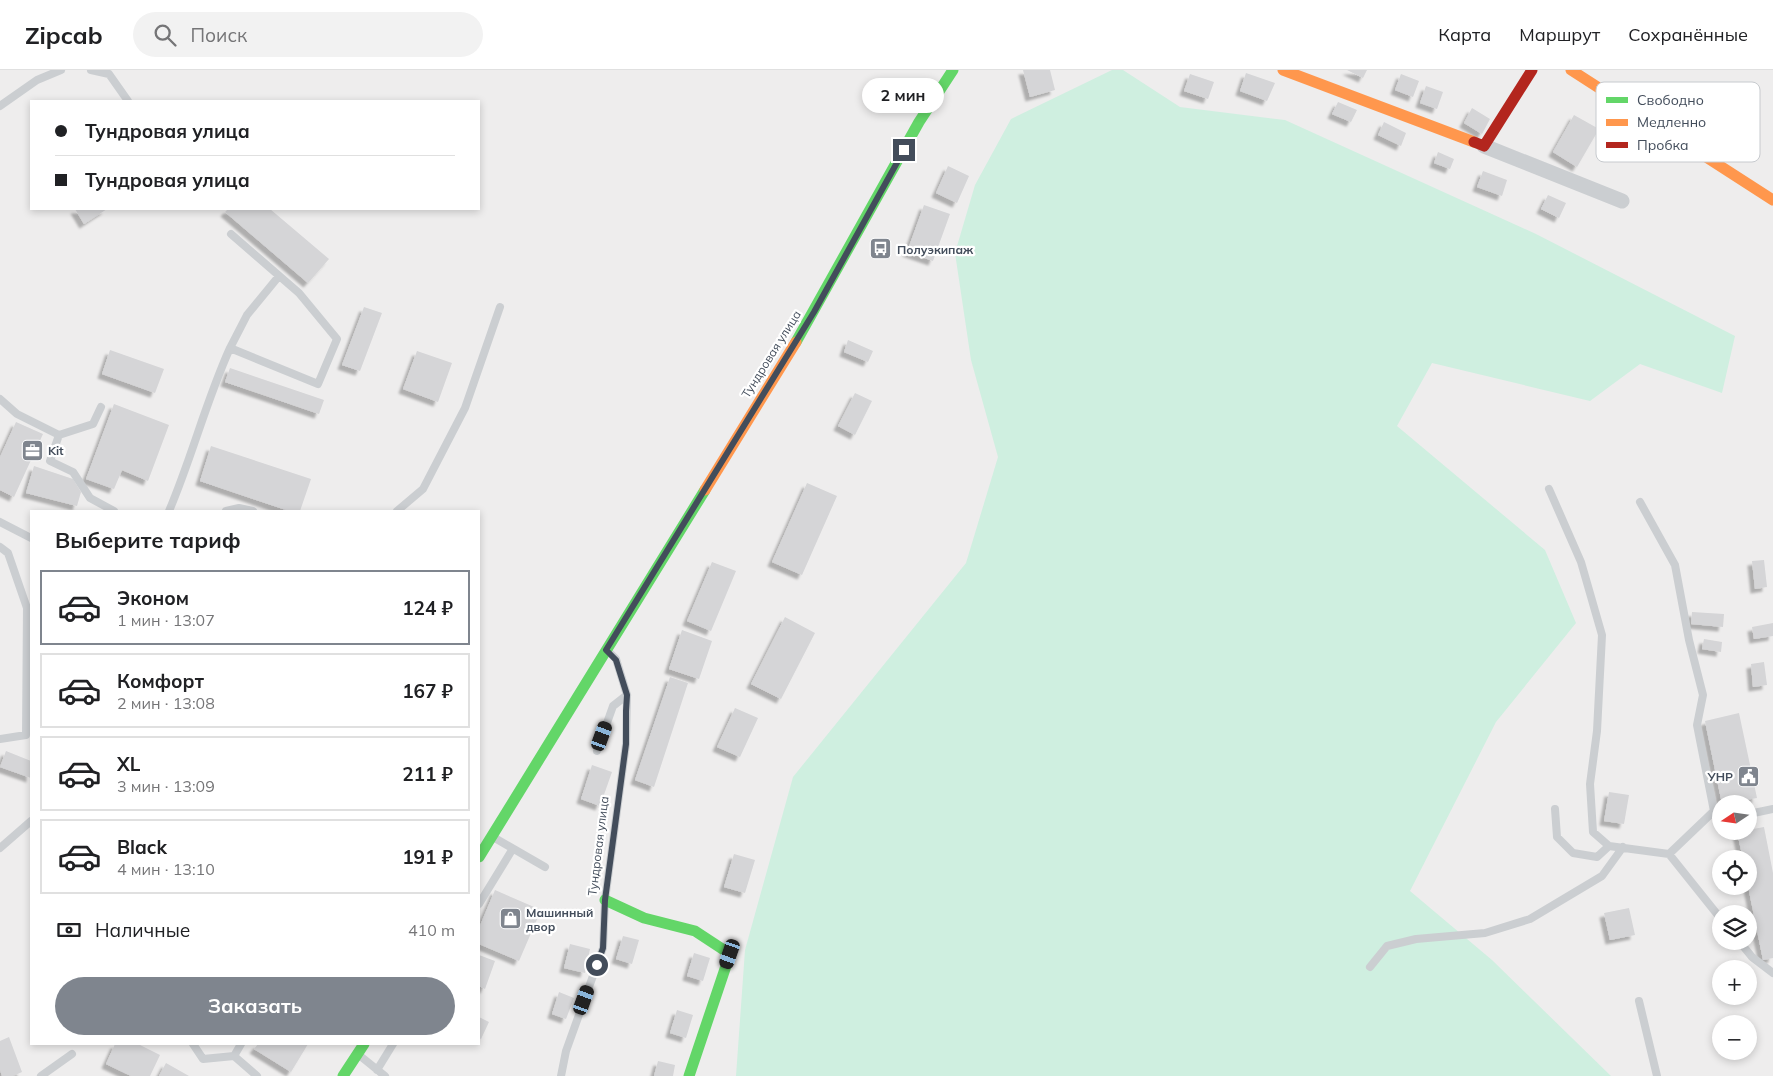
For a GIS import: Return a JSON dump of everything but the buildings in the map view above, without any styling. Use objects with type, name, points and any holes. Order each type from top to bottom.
[{"type":"main road","name":"Тундровая улица","points":[[480,855],[814,312],[919,122],[953,70]]},
{"type":"main road","points":[[1283,70],[1484,146],[1532,70]]},
{"type":"main road","points":[[1571,70],[1596,86]]},
{"type":"main road","points":[[1714,162],[1773,200]]},
{"type":"main road","points":[[605,900],[644,918],[694,932],[730,954],[689,1076]]},
{"type":"main road","points":[[343,1076],[360,1049]]},
{"type":"street","points":[[1484,146],[1622,201]]},
{"type":"lane","points":[[0,106],[37,80],[61,70]]},
{"type":"lane","points":[[91,70],[109,74],[127,100]]},
{"type":"lane","points":[[230,348],[318,384],[337,339],[299,293],[231,234]]},
{"type":"lane","points":[[169,510],[186,470],[212,388],[230,348],[247,315],[279,276]]},
{"type":"lane","points":[[398,510],[423,489],[465,408],[500,306]]},
{"type":"lane","points":[[0,399],[16,414],[59,435],[93,424],[101,407]]},
{"type":"lane","points":[[59,435],[50,461],[73,472],[90,498],[112,510]]},
{"type":"lane","points":[[1549,490],[1581,562],[1602,635],[1597,730],[1590,784],[1593,832],[1609,846],[1669,854],[1712,908]]},
{"type":"lane","points":[[1640,502],[1675,565],[1689,640],[1703,695],[1697,725],[1712,801]]},
{"type":"lane","points":[[230,510],[238,508],[248,510]]},
{"type":"lane","points":[[0,522],[30,537]]},
{"type":"lane","points":[[0,547],[8,553],[27,608],[29,736],[0,739]]},
{"type":"lane","name":"Тундровая улица","points":[[561,1076],[566,1051],[603,948],[605,900],[626,744],[627,695],[616,660],[606,650]]},
{"type":"lane","points":[[597,751],[613,706],[627,695]]},
{"type":"lane","points":[[1555,809],[1557,837],[1573,853],[1597,857],[1609,846]]},
{"type":"lane","points":[[1758,812],[1773,809]]},
{"type":"lane","points":[[1669,854],[1712,813]]},
{"type":"lane","points":[[0,848],[30,822]]},
{"type":"lane","points":[[492,836],[512,850],[545,867]]},
{"type":"lane","points":[[1370,967],[1387,946],[1416,939],[1485,933],[1530,919],[1602,876],[1623,847]]},
{"type":"lane","points":[[480,902],[512,850]]},
{"type":"lane","points":[[1746,950],[1752,957],[1773,973]]},
{"type":"lane","points":[[1639,1001],[1657,1076]]},
{"type":"lane","points":[[194,1045],[203,1059],[234,1056],[257,1076]]},
{"type":"lane","points":[[234,1056],[240,1045]]},
{"type":"lane","points":[[377,1070],[392,1045]]},
{"type":"lane","points":[[360,1049],[377,1070],[385,1076]]},
{"type":"lane","points":[[40,1076],[72,1054]]},
{"type":"green space","points":[[1112,70],[1123,70],[1180,107],[1285,120],[1536,234],[1735,336],[1722,393],[1640,364],[1590,401],[1432,363],[1397,426],[1545,550],[1576,623],[1496,722],[1410,891],[1492,960],[1611,1076],[736,1076],[745,950],[793,777],[966,563],[998,457],[971,360],[955,253],[975,185],[1011,119]]},
{"type":"traffic: fast","points":[[796,342],[919,122],[953,70]]},
{"type":"traffic: fast","points":[[480,855],[705,490]]},
{"type":"traffic: fast","points":[[605,900],[644,918],[695,931],[730,954],[689,1076]]},
{"type":"traffic: fast","points":[[343,1076],[363,1045]]},
{"type":"traffic: slow","points":[[1283,70],[1474,142]]},
{"type":"traffic: slow","points":[[1571,70],[1596,86]]},
{"type":"traffic: slow","points":[[1714,162],[1773,200]]},
{"type":"traffic: slow","points":[[705,490],[796,342]]},
{"type":"traffic: jam","points":[[1474,142],[1484,146],[1532,70]]},
{"type":"place","name":"Полуэкипаж","points":[[881,249]]},
{"type":"place","name":"Kit","points":[[32,450]]},
{"type":"place","name":"УНР","points":[[1749,776]]},
{"type":"place","name":"Машинный двор","points":[[510,919]]},
{"type":"route","points":[[597,965],[603,948],[605,900],[626,744],[627,695],[616,660],[606,650],[814,312],[904,150]]}]
